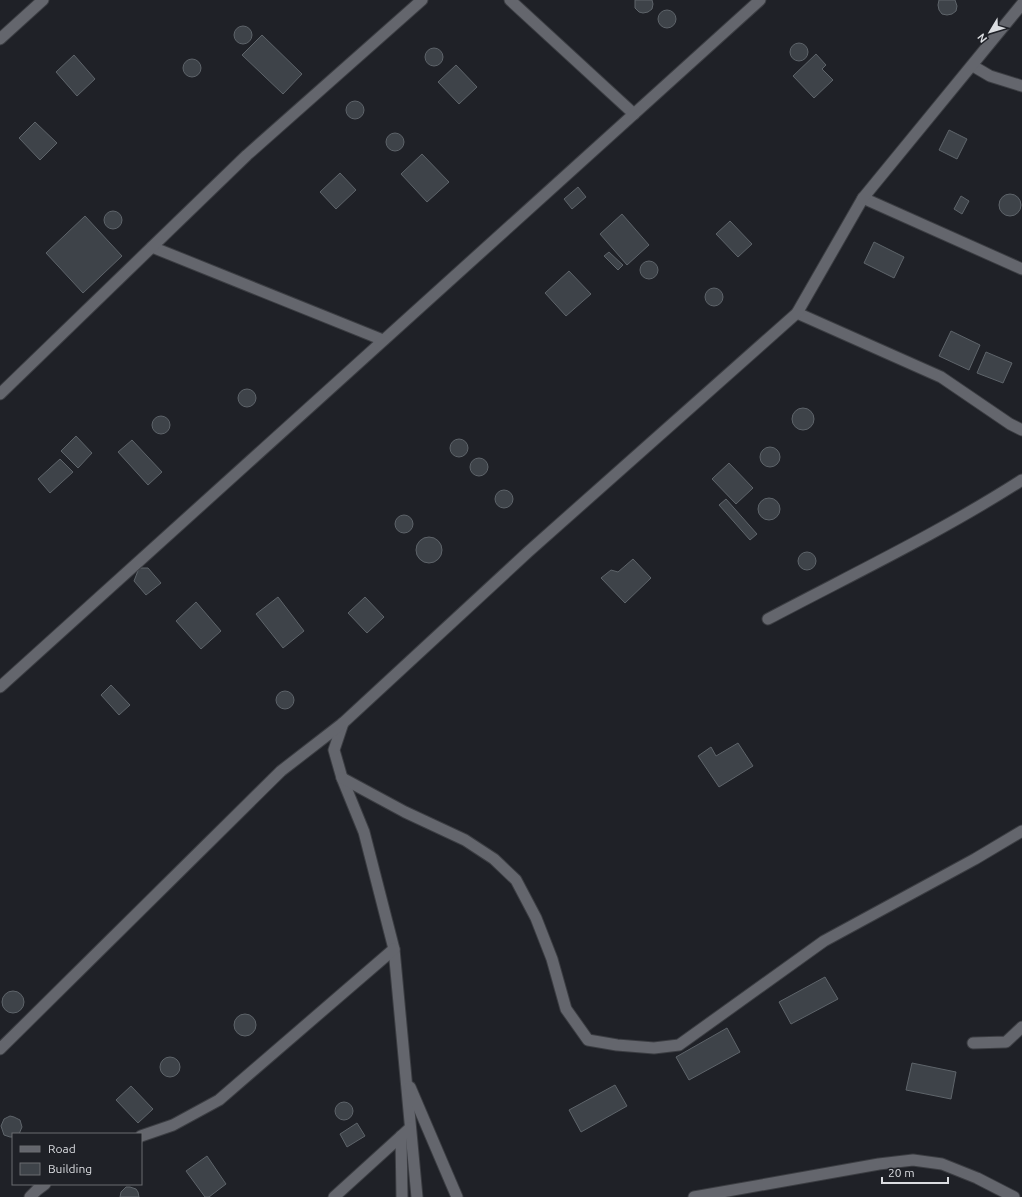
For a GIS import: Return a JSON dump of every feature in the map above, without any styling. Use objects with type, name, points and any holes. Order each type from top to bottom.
[{"type":"street","points":[[0,39],[43,0]]},
{"type":"street","points":[[0,394],[247,155],[422,0]]},
{"type":"street","points":[[510,0],[634,114]]},
{"type":"street","points":[[0,687],[66,629],[383,340],[760,0]]},
{"type":"street","points":[[0,1049],[281,771],[343,723],[528,552],[797,313],[864,198],[1022,4]]},
{"type":"street","points":[[973,66],[990,76],[1022,86]]},
{"type":"street","points":[[864,198],[1022,269]]},
{"type":"street","points":[[152,247],[383,340]]},
{"type":"street","points":[[797,313],[941,377],[1010,424],[1022,430]]},
{"type":"street","points":[[768,619],[990,501],[1022,480]]},
{"type":"street","points":[[343,723],[334,750],[342,778],[364,832],[394,949],[417,1197]]},
{"type":"street","points":[[342,778],[405,812],[465,840],[494,859],[516,880],[536,918],[552,958],[566,1009],[588,1040],[617,1045],[654,1048],[679,1045],[824,941],[975,859],[1022,831]]},
{"type":"street","points":[[142,1136],[173,1125],[219,1100],[394,949]]},
{"type":"street","points":[[973,1043],[1006,1042],[1022,1027]]},
{"type":"street","points":[[406,1077],[457,1197]]},
{"type":"street","points":[[334,1197],[410,1128]]},
{"type":"street","points":[[401,1136],[402,1197]]},
{"type":"street","points":[[694,1197],[913,1160],[942,1164],[977,1178],[1014,1197]]},
{"type":"street","points":[[30,1197],[44,1185]]},
{"type":"building","points":[[635,0],[652,0],[652,9],[648,12],[639,12],[635,8]]},
{"type":"building","points":[[939,0],[955,0],[957,6],[956,11],[952,14],[942,14],[939,10]]},
{"type":"building","points":[[663,10],[671,10],[676,15],[674,26],[671,28],[663,28],[658,23],[658,15]]},
{"type":"building","points":[[239,26],[247,26],[252,31],[250,42],[247,44],[239,44],[234,39],[234,31]]},
{"type":"building","points":[[262,35],[302,74],[283,94],[242,55]]},
{"type":"building","points":[[795,43],[803,43],[808,48],[806,59],[803,61],[795,61],[790,56],[790,48]]},
{"type":"building","points":[[430,48],[438,48],[443,53],[441,64],[438,66],[430,66],[425,61],[425,53]]},
{"type":"building","points":[[816,54],[826,65],[822,69],[833,80],[814,98],[793,76]]},
{"type":"building","points":[[74,55],[95,79],[77,96],[56,72]]},
{"type":"building","points":[[188,59],[196,59],[201,64],[199,75],[196,77],[188,77],[183,72],[183,64]]},
{"type":"building","points":[[456,65],[477,87],[459,104],[438,82]]},
{"type":"building","points":[[351,101],[359,101],[364,106],[362,117],[359,119],[351,119],[346,114],[346,106]]},
{"type":"building","points":[[35,122],[57,143],[40,160],[19,138]]},
{"type":"building","points":[[949,130],[967,139],[957,159],[939,150]]},
{"type":"building","points":[[391,133],[399,133],[404,138],[402,149],[399,151],[391,151],[386,146],[386,138]]},
{"type":"building","points":[[422,154],[449,182],[427,202],[401,174]]},
{"type":"building","points":[[340,173],[356,190],[336,209],[320,192]]},
{"type":"building","points":[[578,187],[586,197],[572,209],[564,199]]},
{"type":"building","points":[[1010,194],[1018,197],[1021,205],[1018,213],[1010,216],[1002,213],[999,205],[1002,197]]},
{"type":"building","points":[[961,196],[969,201],[962,214],[954,209]]},
{"type":"building","points":[[109,211],[117,211],[122,216],[120,227],[117,229],[109,229],[104,224],[104,216]]},
{"type":"building","points":[[622,214],[649,245],[627,265],[600,234]]},
{"type":"building","points":[[85,216],[122,256],[83,293],[46,253]]},
{"type":"building","points":[[730,221],[752,244],[738,257],[716,234]]},
{"type":"building","points":[[874,242],[904,257],[894,278],[864,263]]},
{"type":"building","points":[[609,252],[623,265],[618,270],[604,256]]},
{"type":"building","points":[[645,261],[653,261],[658,266],[656,277],[653,279],[645,279],[640,274],[640,266]]},
{"type":"building","points":[[569,271],[591,294],[566,316],[545,293]]},
{"type":"building","points":[[710,288],[718,288],[723,293],[721,304],[718,306],[710,306],[705,301],[705,293]]},
{"type":"building","points":[[951,331],[980,345],[969,370],[939,356]]},
{"type":"building","points":[[986,352],[1012,363],[1003,383],[977,373]]},
{"type":"building","points":[[243,389],[251,389],[256,394],[254,405],[251,407],[243,407],[238,402],[238,394]]},
{"type":"building","points":[[803,408],[807,409],[813,415],[813,423],[807,429],[803,430],[799,429],[793,423],[792,419],[793,415],[799,409]]},
{"type":"building","points":[[157,416],[165,416],[170,421],[168,432],[165,434],[157,434],[152,429],[152,421]]},
{"type":"building","points":[[76,436],[92,453],[78,468],[61,451]]},
{"type":"building","points":[[455,439],[463,439],[468,444],[466,455],[463,457],[455,457],[450,452],[450,444]]},
{"type":"building","points":[[132,440],[162,472],[148,485],[118,452]]},
{"type":"building","points":[[770,447],[777,450],[780,457],[777,464],[770,467],[763,464],[760,457],[763,450]]},
{"type":"building","points":[[475,458],[483,458],[488,463],[486,474],[483,476],[475,476],[470,471],[470,463]]},
{"type":"building","points":[[60,459],[73,472],[50,493],[38,479]]},
{"type":"building","points":[[729,463],[753,488],[736,504],[712,479]]},
{"type":"building","points":[[500,490],[508,490],[513,495],[511,506],[508,508],[500,508],[495,503],[495,495]]},
{"type":"building","points":[[769,498],[777,501],[780,509],[777,517],[769,520],[761,517],[758,509],[761,501]]},
{"type":"building","points":[[726,499],[757,534],[750,540],[719,505]]},
{"type":"building","points":[[400,515],[408,515],[413,520],[411,531],[408,533],[400,533],[395,528],[395,520]]},
{"type":"building","points":[[429,537],[438,541],[442,550],[438,559],[429,563],[420,559],[416,550],[420,541]]},
{"type":"building","points":[[807,552],[813,555],[816,561],[813,567],[807,570],[801,567],[798,561],[801,555]]},
{"type":"building","points":[[633,559],[651,578],[625,603],[601,578],[611,570],[618,572]]},
{"type":"building","points":[[139,568],[148,568],[161,583],[146,595],[134,581]]},
{"type":"building","points":[[278,597],[304,631],[283,648],[256,614]]},
{"type":"building","points":[[365,597],[384,617],[367,633],[348,613]]},
{"type":"building","points":[[196,602],[221,631],[201,649],[176,621]]},
{"type":"building","points":[[111,685],[130,705],[119,715],[101,695]]},
{"type":"building","points":[[281,691],[289,691],[294,696],[292,707],[289,709],[281,709],[276,704],[276,696]]},
{"type":"building","points":[[738,743],[753,766],[719,787],[698,756],[711,747],[716,756]]},
{"type":"building","points":[[825,977],[838,999],[791,1024],[779,1002]]},
{"type":"building","points":[[9,991],[17,991],[24,998],[24,1006],[17,1013],[9,1013],[2,1006],[2,998]]},
{"type":"building","points":[[245,1014],[253,1017],[256,1025],[253,1033],[245,1036],[237,1033],[234,1025],[237,1017]]},
{"type":"building","points":[[727,1028],[740,1052],[689,1080],[676,1057]]},
{"type":"building","points":[[166,1057],[174,1057],[180,1063],[180,1071],[174,1077],[166,1077],[160,1071],[160,1063]]},
{"type":"building","points":[[912,1063],[956,1072],[951,1099],[906,1090]]},
{"type":"building","points":[[615,1085],[627,1106],[581,1132],[569,1110]]},
{"type":"building","points":[[131,1086],[153,1109],[138,1123],[116,1100]]},
{"type":"building","points":[[344,1102],[350,1105],[353,1111],[350,1117],[344,1120],[338,1117],[335,1111],[338,1105]]},
{"type":"building","points":[[10,1116],[20,1120],[22,1127],[19,1133],[12,1133],[12,1137],[4,1135],[1,1126],[4,1119]]},
{"type":"building","points":[[357,1123],[365,1136],[347,1147],[340,1134]]},
{"type":"building","points":[[207,1156],[226,1184],[209,1197],[205,1197],[186,1171]]},
{"type":"building","points":[[126,1187],[136,1189],[139,1197],[120,1197],[121,1192]]}]
